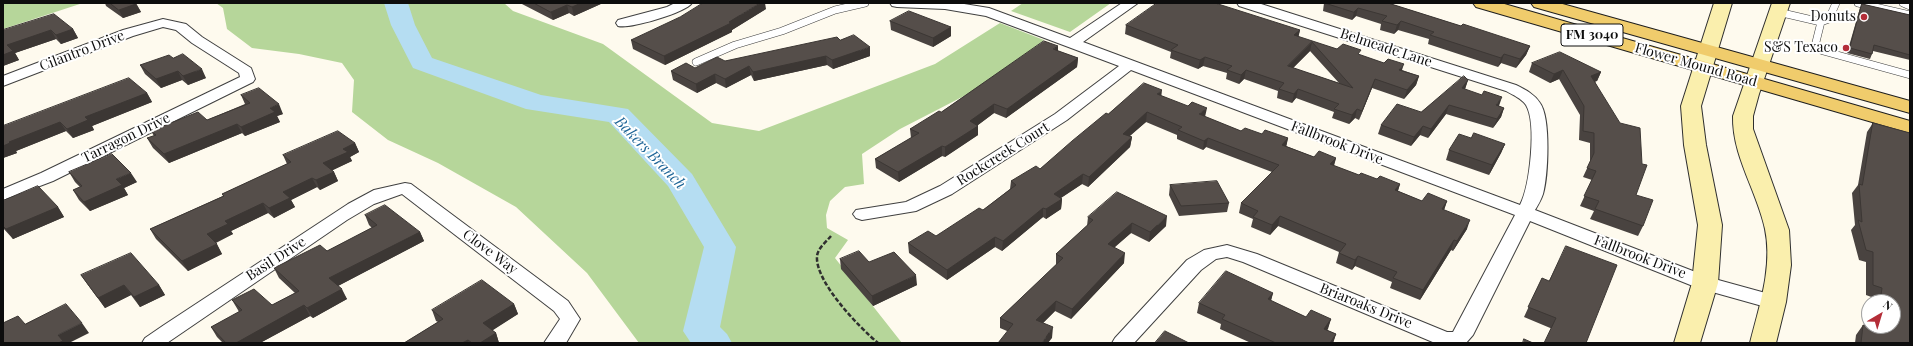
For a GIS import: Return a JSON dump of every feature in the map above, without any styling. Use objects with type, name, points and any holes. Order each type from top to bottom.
[{"type":"main road","name":"Flower Mound Road","points":[[1482,3],[1756,73],[1910,107]]},
{"type":"main road","name":"Flower Mound Road","points":[[1540,3],[1705,59]]},
{"type":"main road","points":[[1687,343],[1705,283],[1710,225],[1695,145],[1691,106],[1723,3]]},
{"type":"main road","points":[[1763,343],[1773,302],[1779,265],[1777,230],[1743,129],[1746,102],[1780,7]]},
{"type":"main road","name":"Flower Mound Road","points":[[1756,73],[1910,127]]},
{"type":"street","points":[[623,23],[672,10],[685,3]]},
{"type":"street","name":"Fallbrook Drive","points":[[897,3],[945,5],[990,12],[1525,213],[1705,283],[1773,302]]},
{"type":"street","points":[[990,12],[1004,3]]},
{"type":"street","points":[[1072,43],[1130,3]]},
{"type":"street","name":"Belmeade Lane","points":[[1244,3],[1511,88],[1526,96]]},
{"type":"street","name":"Tarragon Drive","points":[[3,195],[54,173],[248,79],[246,71],[197,40],[181,27],[163,23]]},
{"type":"street","name":"Cilantro Drive","points":[[3,81],[128,33],[163,23]]},
{"type":"street","name":"Rockcreek Court","points":[[862,214],[910,207],[946,190],[972,175],[1061,117],[1129,65]]},
{"type":"street","name":"Briaroaks Drive","points":[[1122,343],[1194,265],[1210,254],[1227,251],[1250,258],[1445,339],[1457,339],[1463,335],[1534,195],[1539,163],[1538,121],[1534,105],[1526,96]]},
{"type":"street","name":"Basil Drive","points":[[152,343],[228,290],[349,212],[395,188],[405,188]]},
{"type":"street","name":"Clove Way","points":[[405,188],[561,306],[570,319],[561,336],[554,343]]},
{"type":"lane","points":[[696,62],[740,43],[766,38],[828,11],[865,3]]},
{"type":"lane","points":[[1780,7],[1821,22],[1829,19],[1836,3]]},
{"type":"lane","points":[[1858,3],[1910,15]]},
{"type":"lane","points":[[1902,3],[1910,6]]},
{"type":"lane","points":[[1821,22],[1815,46],[1824,52],[1910,75]]},
{"type":"path","points":[[831,236],[821,247],[817,256],[821,276],[833,294],[870,337],[878,343]]},
{"type":"green space","points":[[3,3],[83,3],[3,29]]},
{"type":"green space","points":[[216,3],[504,3],[513,11],[603,44],[712,123],[759,131],[935,64],[1000,23],[1044,40],[1013,65],[966,95],[900,129],[862,154],[864,184],[845,187],[830,201],[826,215],[827,228],[848,240],[835,258],[902,343],[639,343],[587,273],[516,207],[438,163],[388,140],[352,112],[354,80],[342,63],[299,54],[252,48],[227,29],[223,8]]},
{"type":"green space","points":[[1023,3],[1111,3],[1070,32],[1011,11]]},
{"type":"building","points":[[110,3],[136,3],[136,4],[119,10]]},
{"type":"building","points":[[534,3],[581,3],[572,7],[567,5],[551,12]]},
{"type":"building","points":[[703,3],[760,3],[729,22],[731,23],[664,56],[631,40],[680,17]]},
{"type":"building","points":[[1157,3],[1215,3],[1300,30],[1294,35],[1337,49],[1343,44],[1361,50],[1358,54],[1384,63],[1388,59],[1404,64],[1399,70],[1419,76],[1407,90],[1375,79],[1362,111],[1357,109],[1352,115],[1334,109],[1339,104],[1298,89],[1294,94],[1279,89],[1284,83],[1246,70],[1241,75],[1227,70],[1232,66],[1205,57],[1200,60],[1171,50],[1178,45],[1126,25]],"holes":[[[1312,42],[1353,88],[1288,66]]]},
{"type":"building","points":[[1325,3],[1388,3],[1461,26],[1463,24],[1530,46],[1520,59],[1504,54],[1501,58],[1430,35],[1434,32],[1401,21],[1397,25],[1382,21],[1387,16],[1358,8],[1354,12]]},
{"type":"building","points":[[1862,4],[1910,15],[1910,55],[1874,45],[1872,54],[1850,48]]},
{"type":"building","points":[[909,11],[951,27],[933,38],[890,21]]},
{"type":"building","points":[[54,14],[73,29],[56,35],[51,30],[7,45],[13,51],[3,55],[3,30]]},
{"type":"building","points":[[854,35],[870,47],[832,60],[826,56],[753,72],[749,66],[725,79],[715,74],[696,84],[671,71],[686,63],[695,68],[717,57],[725,61],[837,37],[840,40]]},
{"type":"building","points":[[1044,41],[1058,46],[1053,49],[1078,58],[1007,109],[994,104],[970,121],[978,126],[945,147],[942,146],[898,172],[875,159],[919,133],[910,129],[939,111],[941,112]]},
{"type":"building","points":[[1560,52],[1601,72],[1591,76],[1620,123],[1640,128],[1642,164],[1647,165],[1636,195],[1653,200],[1643,226],[1595,209],[1599,201],[1584,196],[1596,171],[1587,168],[1594,153],[1594,133],[1583,131],[1584,106],[1563,70],[1554,74],[1532,63]]},
{"type":"building","points":[[183,54],[202,69],[183,76],[178,71],[156,79],[140,65],[169,55],[173,58]]},
{"type":"building","points":[[1464,76],[1468,80],[1462,88],[1482,95],[1484,91],[1502,97],[1496,105],[1504,108],[1497,119],[1449,105],[1431,129],[1423,126],[1414,137],[1381,125],[1397,104],[1421,112]]},
{"type":"building","points":[[129,78],[147,93],[85,117],[88,120],[67,129],[60,122],[9,142],[10,143],[3,146],[3,126]]},
{"type":"building","points":[[1144,83],[1162,90],[1157,94],[1188,106],[1192,102],[1207,108],[1199,114],[1241,131],[1245,128],[1262,134],[1265,130],[1288,138],[1282,145],[1314,157],[1319,151],[1336,158],[1330,164],[1359,175],[1361,173],[1377,179],[1380,176],[1400,184],[1395,190],[1422,201],[1428,193],[1447,201],[1442,209],[1470,220],[1457,241],[1454,240],[1423,290],[1393,278],[1397,272],[1358,256],[1355,260],[1339,253],[1346,244],[1280,216],[1272,225],[1253,217],[1258,211],[1241,203],[1279,165],[1208,138],[1204,141],[1178,130],[1182,127],[1147,112],[1123,134],[1132,137],[1089,177],[1083,174],[1054,194],[1062,199],[1046,209],[1043,208],[1003,241],[995,237],[947,270],[908,243],[928,231],[936,236],[979,208],[983,210],[1016,185],[1011,181],[1036,166],[1040,169]]},
{"type":"building","points":[[259,88],[279,104],[270,108],[275,112],[241,127],[237,124],[164,154],[147,138],[156,135],[151,131],[198,112],[207,120],[250,103],[241,95]]},
{"type":"building","points":[[1873,123],[1910,133],[1910,343],[1861,343],[1862,334],[1901,334],[1901,294],[1881,294],[1882,288],[1873,285],[1873,252],[1866,250],[1858,220],[1862,222],[1859,184],[1862,185]]},
{"type":"building","points":[[338,131],[355,143],[343,149],[348,152],[323,163],[334,172],[316,180],[312,178],[283,192],[290,198],[269,208],[263,203],[225,221],[228,224],[207,234],[217,244],[182,261],[150,229],[224,196],[222,194],[291,162],[283,155]]},
{"type":"building","points":[[1474,133],[1505,144],[1492,165],[1449,150],[1459,134],[1471,138]]},
{"type":"building","points":[[112,154],[131,173],[116,179],[122,185],[84,202],[73,190],[82,186],[69,172]]},
{"type":"building","points":[[1217,181],[1229,203],[1181,206],[1170,185]]},
{"type":"building","points":[[38,186],[58,207],[6,229],[3,226],[3,201]]},
{"type":"building","points":[[1117,192],[1167,216],[1150,232],[1132,223],[1108,244],[1125,253],[1072,309],[1056,301],[1036,320],[1053,327],[1042,343],[998,343],[1013,324],[1000,318],[1063,258],[1056,254],[1093,220],[1088,217]]},
{"type":"building","points":[[385,205],[420,232],[329,278],[342,289],[307,308],[304,305],[236,343],[226,343],[211,327],[242,310],[232,300],[254,289],[272,305],[299,291],[274,268],[320,245],[327,251],[377,225],[365,215]]},
{"type":"building","points":[[1566,246],[1617,265],[1586,343],[1544,343],[1556,318],[1528,307],[1542,278],[1549,281]]},
{"type":"building","points":[[859,251],[869,262],[894,252],[916,275],[872,296],[840,259]]},
{"type":"building","points":[[131,253],[159,285],[134,297],[124,285],[98,298],[81,275]]},
{"type":"building","points":[[1226,271],[1273,293],[1268,299],[1306,317],[1311,310],[1331,319],[1324,329],[1336,334],[1330,343],[1276,343],[1222,319],[1225,315],[1199,303]]},
{"type":"building","points":[[482,280],[514,304],[483,323],[496,333],[480,343],[472,343],[468,340],[462,343],[404,343],[443,319],[432,310]]},
{"type":"building","points":[[66,304],[82,323],[58,335],[63,341],[58,343],[5,343],[3,341],[3,323],[18,316],[25,324]]},
{"type":"building","points":[[1165,331],[1189,343],[1155,343]]},
{"type":"building","points":[[1524,339],[1533,343],[1523,343]]},
{"type":"waterway","name":"Bakers Branch","points":[[396,3],[403,25],[422,63],[536,103],[618,115],[681,181],[720,247],[701,331],[714,343]]},
{"type":"place","name":"Donuts","points":[[1864,17]]},
{"type":"place","name":"S&S Texaco","points":[[1846,48]]}]
